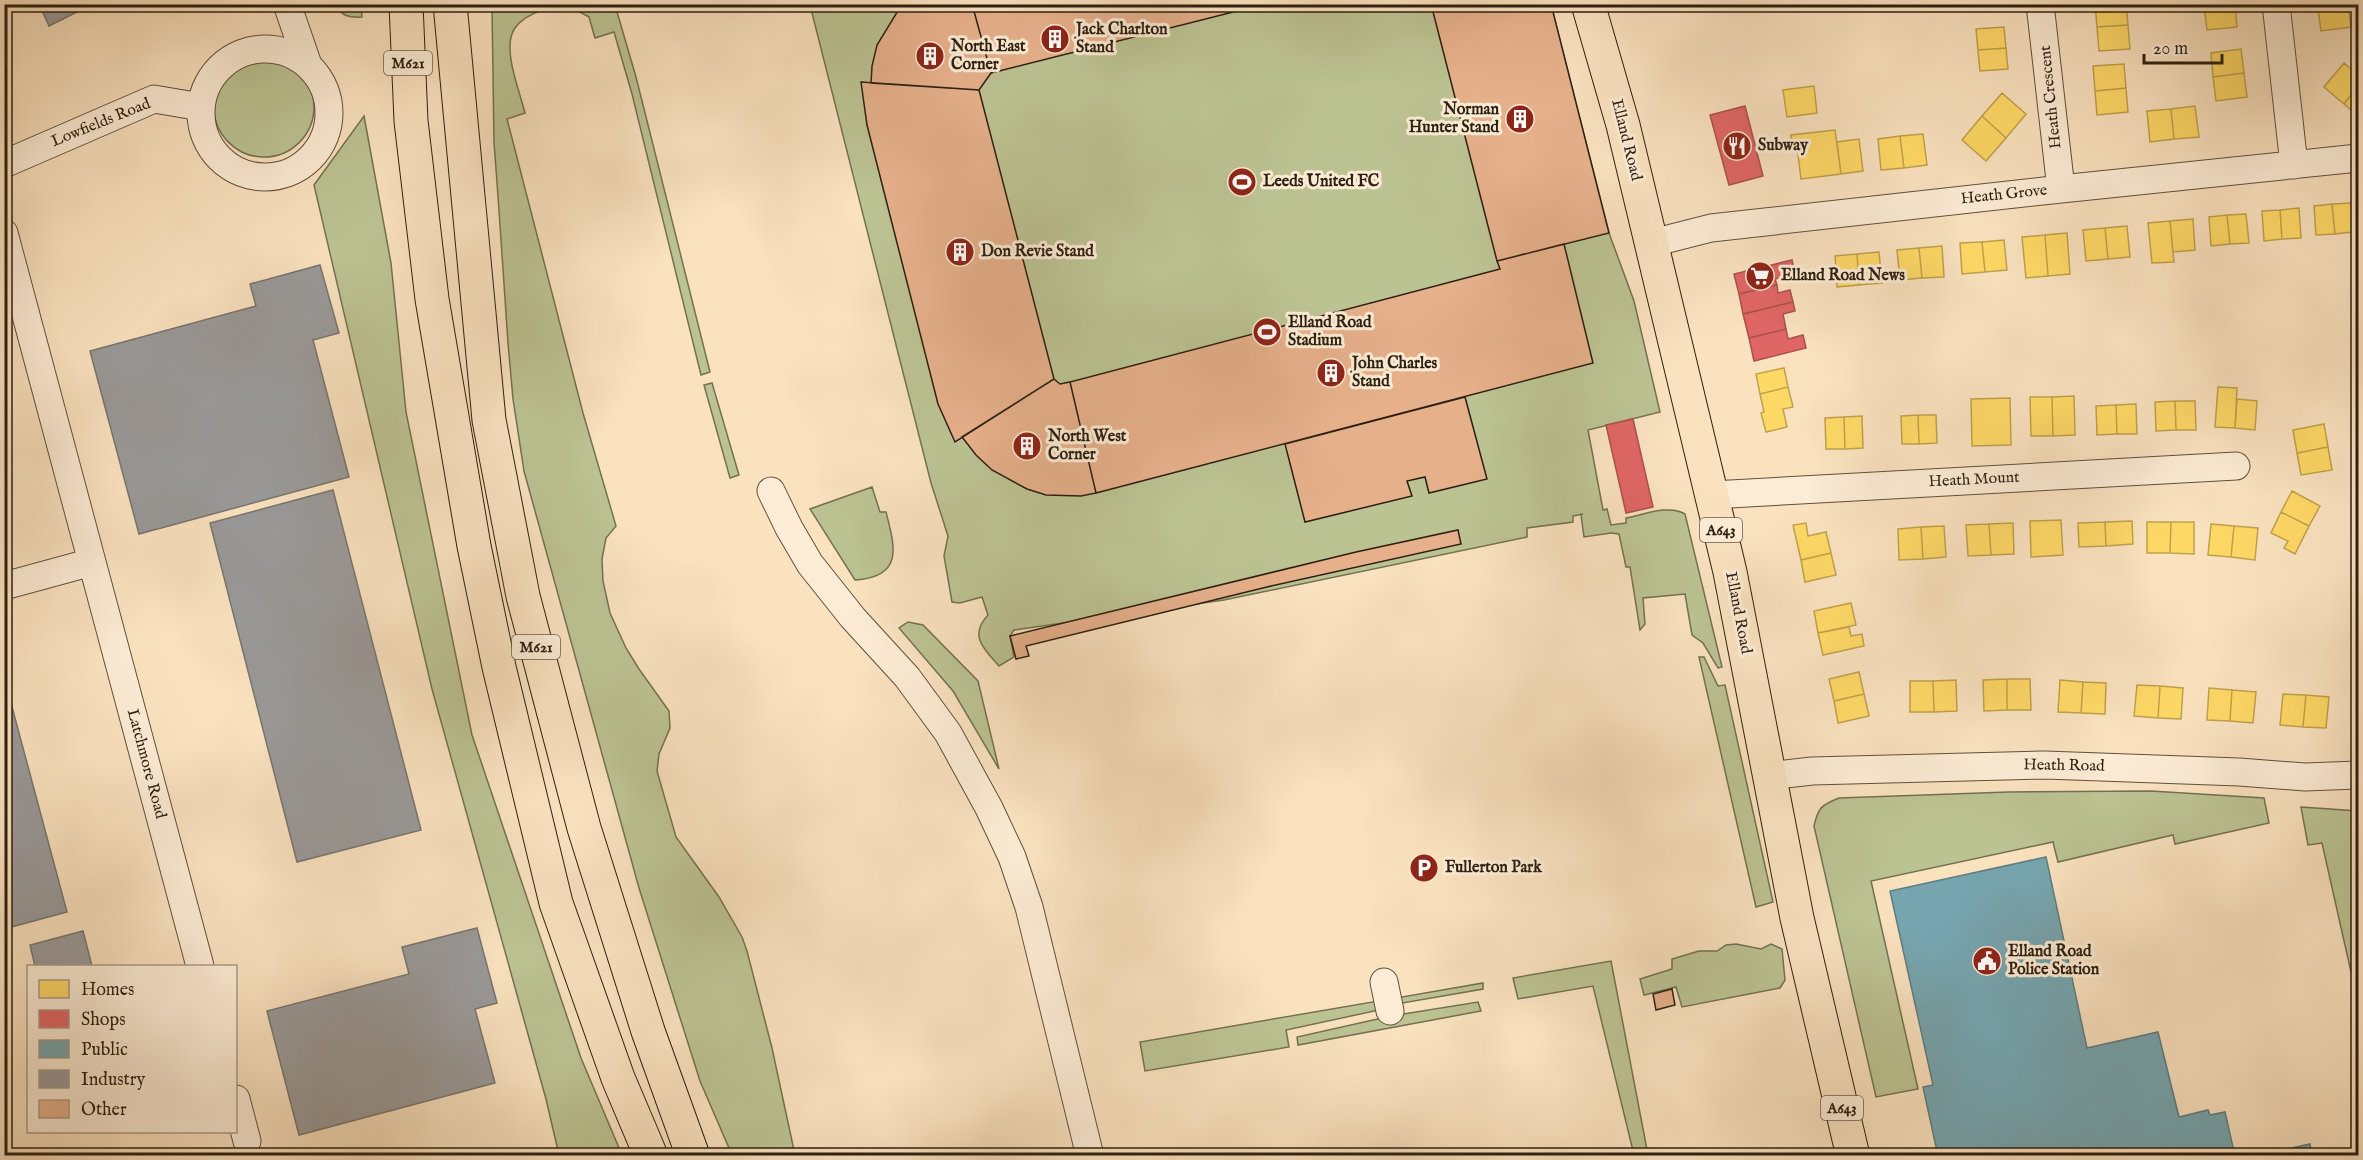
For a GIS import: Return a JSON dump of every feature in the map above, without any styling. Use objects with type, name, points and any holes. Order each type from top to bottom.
[{"type":"main road","points":[[386,4],[411,121]]},
{"type":"main road","name":"M621","points":[[406,4],[411,121],[432,299],[447,392],[499,667],[556,903],[618,1078],[651,1155]]},
{"type":"main road","name":"M621","points":[[450,4],[489,420],[523,596],[584,828],[648,1031],[693,1155]]},
{"type":"main road","points":[[461,120],[473,4]]},
{"type":"main road","name":"Elland Road","points":[[1588,4],[1623,125],[1713,495],[1812,984],[1853,1155]]},
{"type":"street","name":"Heath Crescent","points":[[2040,4],[2061,189]]},
{"type":"street","points":[[2276,4],[2294,165]]},
{"type":"street","points":[[255,49],[287,6]]},
{"type":"street","points":[[287,6],[308,65],[320,80],[327,97],[329,116],[325,135],[316,151],[302,165],[285,173],[267,177],[248,175],[231,167],[216,154],[206,138],[201,120],[201,107],[206,87],[218,69],[235,56],[255,49],[274,49],[292,55],[308,65]]},
{"type":"street","name":"Lowfields Road","points":[[4,164],[154,99],[201,107]]},
{"type":"street","name":"Heath Grove","points":[[1652,243],[1711,228],[2358,158]]},
{"type":"street","name":"Latchmore Road","points":[[4,233],[200,965]]},
{"type":"street","name":"Heath Mount","points":[[1713,495],[2236,466]]},
{"type":"street","points":[[771,491],[810,564],[853,618],[907,676],[948,733],[989,808],[1012,857],[1029,908],[1090,1155]]},
{"type":"street","points":[[4,586],[92,562]]},
{"type":"street","name":"Heath Road","points":[[1769,776],[1812,771],[2044,765],[2239,772],[2305,777],[2358,775]]},
{"type":"street","points":[[1384,982],[1390,1011]]},
{"type":"street","points":[[237,1103],[247,1142]]},
{"type":"green space","points":[[500,4],[615,5],[636,77],[710,372],[701,375],[632,94],[614,32],[595,38],[589,17],[564,7],[544,9],[522,20],[511,36],[510,46],[513,70],[525,113],[507,119],[583,413],[616,526],[606,538],[602,559],[603,581],[610,613],[626,648],[669,711],[670,728],[659,754],[657,771],[676,837],[719,897],[742,937],[772,1048],[795,1155],[732,1155],[700,1081],[639,888],[524,471],[513,399],[494,142],[492,7]]},
{"type":"green space","points":[[335,5],[361,5],[362,17],[346,16]]},
{"type":"green space","name":"Elland Road Stadium","points":[[810,5],[1551,5],[1609,233],[1634,301],[1660,412],[1588,430],[1603,510],[1607,509],[1611,525],[1626,523],[1626,518],[1656,511],[1671,510],[1685,514],[1722,667],[1718,668],[1703,643],[1692,635],[1685,594],[1643,598],[1645,624],[1640,630],[1630,567],[1626,567],[1619,534],[1584,537],[1581,515],[1583,514],[1573,516],[1573,522],[1527,528],[1527,537],[1224,600],[1014,630],[1010,636],[1014,657],[999,666],[984,648],[979,636],[982,623],[988,615],[982,597],[960,603],[952,602],[944,556],[948,536],[931,483]]},
{"type":"green space","points":[[264,57],[292,65],[306,79],[314,107],[306,135],[292,149],[264,157],[236,149],[222,135],[214,107],[222,79],[236,65]]},
{"type":"green space","points":[[364,116],[391,263],[406,412],[472,735],[581,1058],[622,1155],[559,1155],[546,1099],[432,689],[314,185]]},
{"type":"green space","points":[[712,383],[739,475],[730,478],[704,385]]},
{"type":"green space","points":[[872,487],[880,512],[886,512],[892,537],[892,558],[889,566],[882,573],[871,578],[855,580],[810,509]]},
{"type":"green space","points":[[908,622],[923,625],[978,681],[999,769],[953,691],[899,628]]},
{"type":"green space","points":[[1699,657],[1704,657],[1718,686],[1725,685],[1773,902],[1756,907]]},
{"type":"green space","points":[[2151,791],[2264,798],[2269,823],[2175,844],[2173,835],[2058,862],[2053,842],[1871,881],[1918,1089],[1876,1097],[1814,826],[1821,808],[1839,798],[2008,792]]},
{"type":"green space","points":[[2301,807],[2358,811],[2358,1003],[2322,843],[2308,845]]},
{"type":"green space","points":[[1736,944],[1761,949],[1771,944],[1782,949],[1785,980],[1780,988],[1682,1007],[1676,987],[1644,995],[1640,979],[1672,969],[1672,959],[1699,951],[1717,951],[1726,945]]},
{"type":"green space","points":[[1611,961],[1648,1155],[1634,1155],[1593,986],[1518,999],[1513,978]]},
{"type":"green space","points":[[1483,983],[1483,989],[1397,1004],[1396,998]]},
{"type":"green space","points":[[1378,1001],[1379,1010],[1286,1030],[1289,1047],[1145,1071],[1140,1042]]},
{"type":"green space","points":[[1478,1002],[1481,1011],[1298,1045],[1297,1037],[1391,1016]]},
{"type":"building: Homes","points":[[1968,4],[1996,4],[1996,8],[1968,11]]},
{"type":"building: Homes","points":[[2095,4],[2126,4],[2128,25],[2097,27]]},
{"type":"building: Homes","points":[[2235,4],[2237,27],[2207,30],[2204,6]]},
{"type":"building: Homes","points":[[2318,4],[2348,4],[2348,6],[2318,9]]},
{"type":"building: Homes","points":[[2348,6],[2351,27],[2321,31],[2318,9]]},
{"type":"building: Homes","points":[[2128,25],[2130,49],[2099,51],[2097,27]]},
{"type":"building: Homes","points":[[2004,27],[2006,48],[1978,50],[1976,29]]},
{"type":"building: Homes","points":[[2006,48],[2008,69],[1980,71],[1978,50]]},
{"type":"building: Homes","points":[[2241,49],[2244,73],[2213,77],[2211,53]]},
{"type":"building: Homes","points":[[2344,63],[2358,75],[2358,86],[2344,104],[2324,87]]},
{"type":"building: Homes","points":[[2124,64],[2126,88],[2095,91],[2093,66]]},
{"type":"building: Homes","points":[[2244,73],[2247,97],[2216,101],[2213,77]]},
{"type":"building: Homes","points":[[1814,86],[1817,113],[1787,117],[1783,90]]},
{"type":"building: Homes","points":[[2358,86],[2358,116],[2344,104]]},
{"type":"building: Homes","points":[[2126,88],[2128,112],[2097,115],[2095,91]]},
{"type":"building: Homes","points":[[2002,93],[2026,114],[2006,138],[1982,116]]},
{"type":"building: Homes","points":[[2195,106],[2199,137],[2174,139],[2171,109]]},
{"type":"building: Homes","points":[[2171,109],[2174,139],[2150,142],[2147,111]]},
{"type":"building: Homes","points":[[1982,116],[2006,138],[1986,161],[1962,140]]},
{"type":"building: Homes","points":[[1835,130],[1841,174],[1801,179],[1797,147],[1792,147],[1791,135]]},
{"type":"building: Homes","points":[[1923,134],[1927,165],[1904,168],[1900,136]]},
{"type":"building: Homes","points":[[1900,136],[1904,168],[1881,170],[1878,139]]},
{"type":"building: Homes","points":[[1859,139],[1863,171],[1841,174],[1837,142]]},
{"type":"building: Homes","points":[[2351,203],[2353,232],[2335,234],[2332,204]]},
{"type":"building: Homes","points":[[2332,204],[2335,234],[2316,235],[2314,206]]},
{"type":"building: Homes","points":[[2299,208],[2301,238],[2282,239],[2280,210]]},
{"type":"building: Homes","points":[[2280,210],[2282,239],[2264,241],[2262,211]]},
{"type":"building: Homes","points":[[2246,214],[2249,243],[2230,244],[2227,215]]},
{"type":"building: Homes","points":[[2227,215],[2230,244],[2211,246],[2209,217]]},
{"type":"building: Homes","points":[[2193,219],[2195,250],[2173,252],[2170,221]]},
{"type":"building: Homes","points":[[2170,221],[2174,262],[2152,263],[2148,223]]},
{"type":"building: Homes","points":[[2127,226],[2130,257],[2108,259],[2105,228]]},
{"type":"building: Homes","points":[[2105,228],[2108,259],[2086,261],[2083,230]]},
{"type":"building: Homes","points":[[2067,233],[2070,274],[2048,276],[2045,235]]},
{"type":"building: Homes","points":[[2045,235],[2048,276],[2026,278],[2022,237]]},
{"type":"building: Homes","points":[[2004,240],[2007,270],[1985,272],[1982,242]]},
{"type":"building: Homes","points":[[1982,242],[1985,272],[1962,274],[1960,243]]},
{"type":"building: Homes","points":[[1942,246],[1944,277],[1922,278],[1919,248]]},
{"type":"building: Homes","points":[[1919,248],[1922,278],[1900,280],[1897,250]]},
{"type":"building: Homes","points":[[1879,252],[1882,283],[1859,285],[1857,254]]},
{"type":"building: Homes","points":[[1857,254],[1859,285],[1837,287],[1835,256]]},
{"type":"building: Homes","points":[[1784,368],[1788,387],[1760,394],[1756,374]]},
{"type":"building: Homes","points":[[1788,387],[1793,407],[1783,409],[1787,427],[1766,432],[1761,413],[1764,412],[1760,394]]},
{"type":"building: Homes","points":[[2218,387],[2237,388],[2235,428],[2215,427]]},
{"type":"building: Homes","points":[[2074,396],[2075,435],[2053,436],[2052,397]]},
{"type":"building: Homes","points":[[2030,397],[2052,397],[2053,436],[2031,436]]},
{"type":"building: Homes","points":[[2010,398],[2011,445],[1972,446],[1971,399]]},
{"type":"building: Homes","points":[[2237,399],[2257,401],[2255,430],[2235,428]]},
{"type":"building: Homes","points":[[2175,401],[2176,430],[2156,431],[2155,402]]},
{"type":"building: Homes","points":[[2175,401],[2195,401],[2196,430],[2176,430]]},
{"type":"building: Homes","points":[[2136,404],[2137,434],[2117,434],[2116,405]]},
{"type":"building: Homes","points":[[2116,405],[2117,434],[2097,435],[2096,406]]},
{"type":"building: Homes","points":[[1918,415],[1919,444],[1902,444],[1901,416]]},
{"type":"building: Homes","points":[[1918,415],[1936,415],[1937,443],[1919,444]]},
{"type":"building: Homes","points":[[1862,416],[1863,448],[1845,449],[1844,417]]},
{"type":"building: Homes","points":[[1844,417],[1845,449],[1826,449],[1825,418]]},
{"type":"building: Homes","points":[[2324,424],[2328,447],[2297,453],[2293,430]]},
{"type":"building: Homes","points":[[2328,447],[2332,470],[2301,475],[2297,453]]},
{"type":"building: Homes","points":[[2292,491],[2320,506],[2309,526],[2281,512]]},
{"type":"building: Homes","points":[[2281,512],[2309,526],[2295,554],[2284,548],[2288,541],[2271,533]]},
{"type":"building: Homes","points":[[2061,520],[2063,555],[2031,557],[2030,521]]},
{"type":"building: Homes","points":[[2132,521],[2133,544],[2106,546],[2105,522]]},
{"type":"building: Homes","points":[[2105,522],[2106,546],[2079,547],[2078,523]]},
{"type":"building: Homes","points":[[2147,522],[2171,522],[2170,553],[2147,553]]},
{"type":"building: Homes","points":[[2171,522],[2194,522],[2194,554],[2170,553]]},
{"type":"building: Homes","points":[[1806,523],[1808,536],[1826,532],[1831,553],[1801,560],[1793,525]]},
{"type":"building: Homes","points":[[2013,523],[2014,554],[1991,555],[1989,524]]},
{"type":"building: Homes","points":[[1989,524],[1991,555],[1968,556],[1966,525]]},
{"type":"building: Homes","points":[[2211,524],[2234,526],[2231,557],[2208,555]]},
{"type":"building: Homes","points":[[1944,526],[1946,557],[1923,559],[1921,527]]},
{"type":"building: Homes","points":[[2234,526],[2258,528],[2255,560],[2231,557]]},
{"type":"building: Homes","points":[[1921,527],[1923,559],[1899,560],[1898,529]]},
{"type":"building: Homes","points":[[1831,553],[1836,575],[1805,582],[1801,560]]},
{"type":"building: Homes","points":[[1851,603],[1856,625],[1818,633],[1814,611]]},
{"type":"building: Homes","points":[[1849,627],[1851,636],[1862,634],[1864,646],[1823,655],[1818,633]]},
{"type":"building: Homes","points":[[1859,672],[1864,694],[1834,701],[1829,679]]},
{"type":"building: Homes","points":[[2007,679],[2030,679],[2031,710],[2007,710]]},
{"type":"building: Homes","points":[[2007,679],[2007,710],[1984,711],[1983,680]]},
{"type":"building: Homes","points":[[1956,680],[1957,711],[1934,712],[1933,681]]},
{"type":"building: Homes","points":[[2060,680],[2083,682],[2081,713],[2058,712]]},
{"type":"building: Homes","points":[[1910,681],[1933,681],[1934,712],[1910,712]]},
{"type":"building: Homes","points":[[2083,682],[2106,683],[2105,714],[2081,713]]},
{"type":"building: Homes","points":[[2137,685],[2160,686],[2158,718],[2134,716]]},
{"type":"building: Homes","points":[[2160,686],[2183,688],[2181,719],[2158,718]]},
{"type":"building: Homes","points":[[2209,688],[2232,690],[2230,721],[2207,720]]},
{"type":"building: Homes","points":[[2232,690],[2256,692],[2253,723],[2230,721]]},
{"type":"building: Homes","points":[[1864,694],[1869,716],[1838,723],[1834,701]]},
{"type":"building: Homes","points":[[2283,694],[2306,695],[2303,727],[2280,725]]},
{"type":"building: Homes","points":[[2306,695],[2329,697],[2326,728],[2303,727]]},
{"type":"building: Shops","name":"Subway","points":[[1745,106],[1763,176],[1729,185],[1710,115]]},
{"type":"building: Shops","name":"Elland Road News","points":[[1792,260],[1795,274],[1775,279],[1777,285],[1739,294],[1734,274]]},
{"type":"building: Shops","points":[[1777,285],[1778,293],[1790,290],[1793,302],[1743,314],[1739,294]]},
{"type":"building: Shops","points":[[1793,302],[1795,311],[1783,314],[1786,329],[1749,338],[1743,314]]},
{"type":"building: Shops","points":[[1786,329],[1788,339],[1803,335],[1806,348],[1754,361],[1749,338]]},
{"type":"building: Shops","points":[[1633,419],[1653,507],[1626,513],[1606,425]]},
{"type":"building: Public","name":"Elland Road Police Station","points":[[2046,857],[2087,1048],[2158,1032],[2179,1117],[2208,1110],[2210,1115],[2225,1112],[2235,1156],[2051,1156],[2050,1148],[2020,1156],[1938,1156],[1923,1087],[1933,1085],[1890,891]]},
{"type":"building: Public","points":[[2310,1144],[2312,1156],[2256,1156]]},
{"type":"building: Industry","points":[[39,4],[93,4],[49,26]]},
{"type":"building: Industry","points":[[320,265],[339,333],[313,340],[349,477],[139,534],[90,351],[256,306],[250,284]]},
{"type":"building: Industry","points":[[333,490],[421,830],[297,862],[210,523]]},
{"type":"building: Industry","points":[[4,677],[67,912],[4,929]]},
{"type":"building: Industry","points":[[477,928],[497,1003],[475,1009],[495,1083],[299,1135],[267,1011],[409,974],[402,947]]},
{"type":"building: Industry","points":[[83,931],[92,965],[35,965],[30,945]]},
{"type":"building: Other","name":"North East Corner","points":[[902,4],[972,4],[991,73],[979,90],[871,83],[877,45]]},
{"type":"building: Other","name":"Jack Charlton Stand","points":[[972,4],[1265,4],[991,73]]},
{"type":"building: Other","name":"Norman Hunter Stand","points":[[1431,4],[1551,4],[1609,233],[1497,261]]},
{"type":"building: Other","name":"Don Revie Stand","points":[[861,82],[979,90],[1054,379],[955,442],[938,404],[867,125]]},
{"type":"building: Other","name":"John Charles Stand","points":[[1564,244],[1593,363],[1096,493],[1070,382],[1500,269],[1497,261]]},
{"type":"building: Other","name":"North West Corner","points":[[1054,379],[1060,384],[1070,382],[1096,493],[1081,496],[1046,495],[1027,489],[992,470],[962,437]]},
{"type":"building: Other","points":[[1465,397],[1487,479],[1429,493],[1425,477],[1407,481],[1412,496],[1305,522],[1285,444]]},
{"type":"building: Other","points":[[1458,530],[1461,544],[1267,587],[1026,646],[1029,656],[1016,659],[1010,636],[1356,552]]},
{"type":"building: Other","points":[[1672,989],[1675,1005],[1656,1010],[1653,994]]},
{"type":"place","name":"Jack Charlton Stand","points":[[1055,39]]},
{"type":"place","name":"North East Corner","points":[[930,56]]},
{"type":"place","name":"Norman Hunter Stand","points":[[1520,119]]},
{"type":"place","name":"Subway","points":[[1737,146]]},
{"type":"place","name":"Leeds United FC","points":[[1242,182]]},
{"type":"place","name":"Don Revie Stand","points":[[960,252]]},
{"type":"place","name":"Elland Road News","points":[[1760,276]]},
{"type":"place","name":"Elland Road Stadium","points":[[1267,332]]},
{"type":"place","name":"John Charles Stand","points":[[1331,373]]},
{"type":"place","name":"North West Corner","points":[[1027,446]]},
{"type":"place","name":"Fullerton Park","points":[[1424,868]]},
{"type":"place","name":"Elland Road Police Station","points":[[1987,961]]}]
